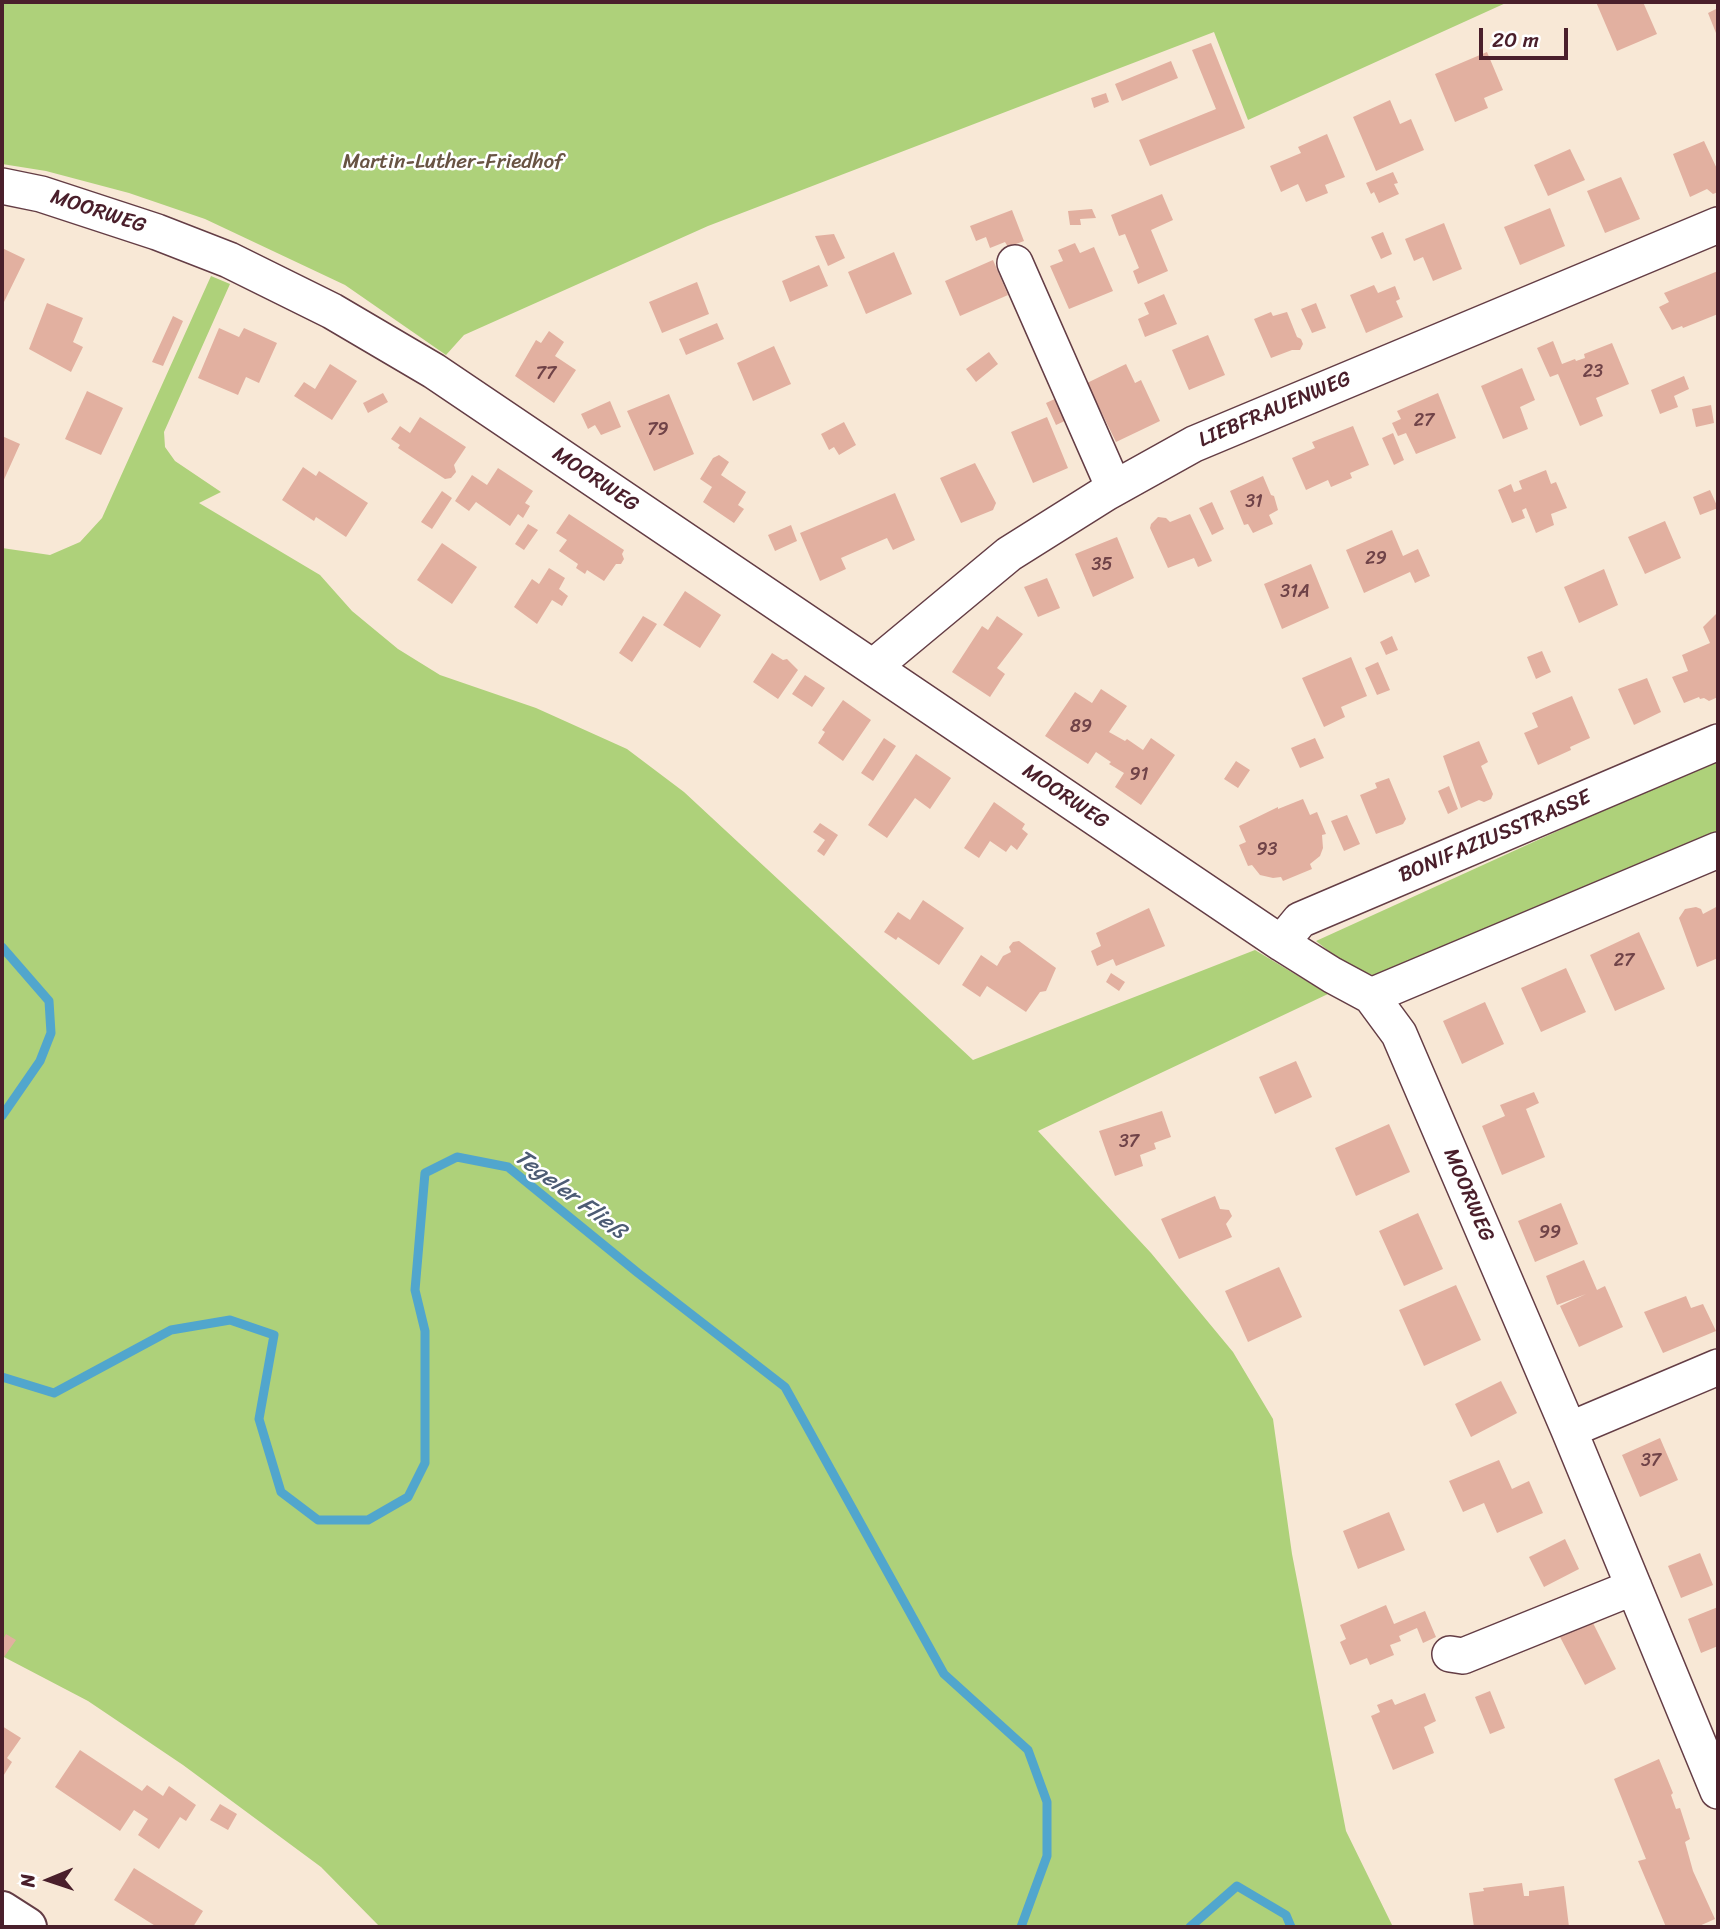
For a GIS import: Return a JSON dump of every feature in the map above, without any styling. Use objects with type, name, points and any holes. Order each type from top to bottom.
[{"type":"main road","points":[[2,1911],[27,1927]]},
{"type":"street","name":"MOORWEG","points":[[2,186],[41,194],[158,232],[229,260],[332,311],[434,371],[1280,943],[1371,996],[1399,1034],[1569,1430],[1718,1791]]},
{"type":"street","name":"LIEBFRAUENWEG","points":[[873,667],[1009,554],[1114,488],[1194,444],[1718,225]]},
{"type":"street","points":[[1015,263],[1114,488]]},
{"type":"street","name":"BONIFAZIUSSTRASSE","points":[[1280,943],[1300,920],[1718,741]]},
{"type":"street","points":[[1371,996],[1718,850]]},
{"type":"street","points":[[1569,1430],[1718,1367]]},
{"type":"street","points":[[1450,1654],[1463,1656],[1634,1587]]},
{"type":"green space","name":"Martin-Luther-Friedhof","points":[[2,2],[1508,2],[1248,120],[1214,32],[708,226],[464,335],[446,355],[345,285],[205,219],[129,193],[46,171],[2,164]]},
{"type":"green space","points":[[211,276],[230,284],[164,432],[165,447],[175,461],[221,492],[199,503],[320,575],[352,611],[398,649],[440,675],[536,708],[627,749],[684,792],[973,1060],[1255,950],[1328,994],[1038,1131],[1151,1253],[1233,1352],[1273,1419],[1292,1554],[1346,1831],[1393,1927],[380,1927],[321,1867],[183,1765],[88,1701],[2,1656],[2,548],[50,555],[80,542],[102,518]]},
{"type":"green space","points":[[1718,758],[1718,837],[1377,977],[1344,963],[1316,941]]},
{"type":"building","points":[[1596,2],[1643,2],[1657,34],[1617,51]]},
{"type":"building","points":[[1718,8],[1718,38],[1708,13]]},
{"type":"building","points":[[1211,43],[1245,128],[1150,166],[1139,140],[1216,109],[1192,50]]},
{"type":"building","points":[[1487,52],[1503,90],[1484,98],[1488,108],[1455,122],[1435,74]]},
{"type":"building","points":[[1171,61],[1178,78],[1122,101],[1115,84]]},
{"type":"building","points":[[1106,93],[1109,102],[1094,108],[1091,98]]},
{"type":"building","points":[[1390,100],[1400,124],[1411,119],[1424,150],[1376,171],[1353,117]]},
{"type":"building","points":[[1327,134],[1345,177],[1325,185],[1328,193],[1306,202],[1298,184],[1281,192],[1270,166],[1301,153],[1298,147]]},
{"type":"building","points":[[1704,141],[1718,171],[1718,192],[1713,194],[1707,189],[1690,197],[1673,154]]},
{"type":"building","points":[[1570,149],[1585,180],[1548,196],[1534,165]]},
{"type":"building","points":[[1393,172],[1398,183],[1394,184],[1399,194],[1379,203],[1366,183]]},
{"type":"building","points":[[1621,177],[1640,219],[1605,233],[1587,191]]},
{"type":"building","points":[[1162,194],[1173,220],[1151,230],[1168,271],[1138,284],[1133,271],[1139,268],[1125,234],[1119,236],[1111,215]]},
{"type":"building","points":[[1550,208],[1565,246],[1520,265],[1504,227]]},
{"type":"building","points":[[1092,209],[1096,218],[1080,219],[1081,225],[1070,225],[1068,211]]},
{"type":"building","points":[[1012,210],[1024,241],[1008,247],[1005,242],[990,248],[986,237],[976,241],[970,226]]},
{"type":"building","points":[[1444,223],[1462,269],[1433,281],[1423,257],[1414,261],[1405,239]]},
{"type":"building","points":[[1383,232],[1392,254],[1381,259],[1371,237]]},
{"type":"building","points":[[834,234],[845,258],[828,266],[815,236]]},
{"type":"building","points":[[1075,243],[1080,253],[1094,247],[1113,291],[1069,309],[1050,266],[1063,261],[1058,250]]},
{"type":"building","points":[[2,248],[25,259],[4,302],[2,301]]},
{"type":"building","points":[[894,252],[912,294],[866,314],[848,272]]},
{"type":"building","points":[[993,260],[1008,295],[960,316],[945,281]]},
{"type":"building","points":[[819,265],[828,286],[790,302],[782,281]]},
{"type":"building","points":[[1718,271],[1718,314],[1672,330],[1659,307],[1669,302],[1664,293]]},
{"type":"building","points":[[697,282],[709,314],[662,333],[649,302]]},
{"type":"building","points":[[1374,285],[1378,293],[1395,286],[1400,299],[1396,301],[1403,317],[1366,333],[1350,295]]},
{"type":"building","points":[[1164,294],[1177,324],[1145,337],[1138,319],[1149,314],[1144,303]]},
{"type":"building","points":[[47,303],[83,318],[73,342],[83,347],[71,372],[29,349]]},
{"type":"building","points":[[1316,303],[1326,328],[1312,333],[1301,309]]},
{"type":"building","points":[[1271,312],[1273,316],[1287,312],[1297,337],[1303,344],[1300,350],[1292,350],[1271,358],[1254,319]]},
{"type":"building","points":[[173,316],[183,321],[163,366],[152,362]]},
{"type":"building","points":[[717,323],[724,339],[686,355],[679,339]]},
{"type":"building","points":[[219,328],[239,337],[244,328],[277,343],[259,383],[246,377],[238,395],[198,378]]},
{"type":"building","points":[[549,331],[564,342],[555,356],[576,370],[554,403],[515,376],[536,340],[541,343]]},
{"type":"building","points":[[1208,335],[1225,375],[1189,390],[1172,350]]},
{"type":"building","points":[[1553,341],[1562,364],[1585,358],[1584,354],[1612,343],[1629,384],[1596,398],[1603,416],[1580,426],[1558,374],[1550,377],[1537,348]]},
{"type":"building","points":[[774,346],[791,384],[753,401],[737,363]]},
{"type":"building","points":[[989,352],[998,364],[976,382],[966,369]]},
{"type":"building","points":[[330,364],[357,381],[332,420],[294,396],[304,382],[315,389]]},
{"type":"building","points":[[1126,364],[1135,383],[1141,380],[1160,421],[1116,442],[1087,383]]},
{"type":"building","points":[[1522,368],[1535,400],[1520,407],[1528,429],[1503,439],[1481,386]]},
{"type":"building","points":[[1684,376],[1689,389],[1674,396],[1678,407],[1660,414],[1651,390]]},
{"type":"building","points":[[87,391],[123,408],[101,455],[65,439]]},
{"type":"building","points":[[383,393],[388,402],[368,413],[363,403]]},
{"type":"building","points":[[1438,393],[1456,438],[1416,454],[1406,433],[1398,436],[1392,423],[1401,419],[1397,411]]},
{"type":"building","points":[[669,394],[694,454],[654,471],[627,411]]},
{"type":"building","points":[[1057,398],[1067,420],[1056,425],[1046,403]]},
{"type":"building","points":[[610,401],[621,427],[601,435],[595,425],[588,429],[581,414]]},
{"type":"building","points":[[1711,405],[1714,423],[1696,427],[1692,409]]},
{"type":"building","points":[[420,417],[466,447],[454,465],[456,472],[451,478],[445,479],[398,448],[400,445],[391,439],[400,426],[410,433]]},
{"type":"building","points":[[1047,417],[1068,468],[1033,483],[1011,432]]},
{"type":"building","points":[[844,422],[856,445],[839,455],[834,447],[829,450],[821,434]]},
{"type":"building","points":[[1353,426],[1369,465],[1350,473],[1352,478],[1331,487],[1328,480],[1306,490],[1292,458],[1315,448],[1312,442]]},
{"type":"building","points":[[1393,433],[1404,460],[1394,465],[1382,438]]},
{"type":"building","points":[[2,436],[20,444],[2,484]]},
{"type":"building","points":[[719,455],[729,462],[721,475],[746,492],[738,505],[744,509],[734,523],[703,502],[712,487],[700,479],[713,458]]},
{"type":"building","points":[[975,463],[996,503],[993,510],[961,523],[940,478]]},
{"type":"building","points":[[303,467],[316,476],[319,471],[368,503],[346,537],[316,517],[314,521],[282,500]]},
{"type":"building","points":[[498,468],[533,491],[525,503],[530,506],[523,518],[518,514],[510,526],[476,502],[469,511],[455,501],[472,475],[487,485]]},
{"type":"building","points":[[1546,470],[1551,484],[1556,482],[1567,508],[1551,514],[1554,525],[1536,533],[1526,508],[1522,510],[1525,518],[1512,523],[1498,490],[1511,484],[1514,492],[1522,489],[1519,481]]},
{"type":"building","points":[[1263,476],[1278,510],[1269,515],[1273,524],[1253,533],[1248,524],[1244,525],[1230,491]]},
{"type":"building","points":[[1710,490],[1718,508],[1700,515],[1693,497]]},
{"type":"building","points":[[442,491],[452,498],[432,529],[421,522]]},
{"type":"building","points":[[895,493],[915,540],[893,550],[887,538],[841,558],[846,569],[820,581],[800,533]]},
{"type":"building","points":[[1212,502],[1224,529],[1212,535],[1199,508]]},
{"type":"building","points":[[569,514],[624,550],[621,564],[616,564],[604,581],[587,570],[585,574],[576,568],[578,564],[559,551],[567,540],[556,533]]},
{"type":"building","points":[[1190,514],[1212,561],[1198,567],[1194,558],[1168,568],[1150,528],[1151,524],[1158,517],[1166,518],[1170,522]]},
{"type":"building","points":[[1665,521],[1681,558],[1645,574],[1628,537]]},
{"type":"building","points":[[528,524],[538,530],[524,550],[515,544]]},
{"type":"building","points":[[791,525],[797,541],[775,551],[768,535]]},
{"type":"building","points":[[1392,530],[1403,556],[1418,549],[1430,576],[1415,583],[1410,572],[1364,593],[1346,550]]},
{"type":"building","points":[[1117,537],[1134,578],[1093,597],[1075,554]]},
{"type":"building","points":[[442,543],[477,567],[452,604],[417,580]]},
{"type":"building","points":[[1311,564],[1329,608],[1282,629],[1264,584]]},
{"type":"building","points":[[549,568],[565,578],[559,589],[568,596],[562,606],[552,600],[537,624],[514,607],[532,579],[539,584]]},
{"type":"building","points":[[1604,569],[1618,605],[1579,623],[1564,587]]},
{"type":"building","points":[[1047,578],[1060,608],[1038,617],[1024,587]]},
{"type":"building","points":[[685,591],[721,615],[700,648],[663,625]]},
{"type":"building","points":[[1718,612],[1718,697],[1709,701],[1699,697],[1684,703],[1672,677],[1688,671],[1682,655],[1710,643],[1703,627]]},
{"type":"building","points":[[643,616],[657,624],[632,662],[619,653]]},
{"type":"building","points":[[997,616],[1023,634],[997,668],[1005,674],[990,697],[952,672],[982,626],[988,630]]},
{"type":"building","points":[[1392,636],[1398,650],[1386,655],[1380,642]]},
{"type":"building","points":[[1542,651],[1551,672],[1536,679],[1527,657]]},
{"type":"building","points":[[772,653],[783,660],[787,659],[798,670],[778,699],[753,682]]},
{"type":"building","points":[[1351,657],[1367,696],[1341,707],[1345,717],[1324,727],[1302,678]]},
{"type":"building","points":[[1378,662],[1390,690],[1377,695],[1365,668]]},
{"type":"building","points":[[805,675],[825,688],[812,707],[792,694]]},
{"type":"building","points":[[1647,678],[1661,712],[1634,725],[1618,689]]},
{"type":"building","points":[[1101,689],[1127,706],[1109,732],[1125,741],[1127,739],[1143,750],[1151,738],[1175,755],[1141,805],[1115,787],[1124,773],[1109,764],[1111,762],[1096,752],[1088,764],[1045,736],[1075,692],[1092,703]]},
{"type":"building","points":[[1572,696],[1590,738],[1538,765],[1524,733],[1538,727],[1532,713]]},
{"type":"building","points":[[843,700],[871,720],[843,761],[818,743],[825,732],[822,730]]},
{"type":"building","points":[[884,738],[896,746],[873,781],[861,773]]},
{"type":"building","points":[[1315,738],[1324,758],[1300,768],[1291,748]]},
{"type":"building","points":[[1479,741],[1488,762],[1481,766],[1493,794],[1491,799],[1484,802],[1479,800],[1461,808],[1443,756]]},
{"type":"building","points":[[916,754],[951,778],[930,809],[915,798],[887,838],[868,825]]},
{"type":"building","points":[[1236,761],[1250,770],[1238,788],[1224,779]]},
{"type":"building","points":[[1389,778],[1406,819],[1403,824],[1376,834],[1360,795],[1377,788],[1375,783]]},
{"type":"building","points":[[1449,786],[1458,809],[1448,814],[1438,791]]},
{"type":"building","points":[[1303,799],[1310,815],[1317,812],[1326,834],[1322,835],[1323,848],[1320,856],[1310,864],[1312,869],[1283,881],[1281,877],[1260,875],[1252,865],[1248,866],[1239,845],[1246,842],[1239,826],[1278,807]]},
{"type":"building","points":[[994,802],[1025,824],[1022,829],[1028,834],[1017,850],[1011,845],[1006,852],[990,841],[979,858],[964,848]]},
{"type":"building","points":[[1347,815],[1360,844],[1344,851],[1331,821]]},
{"type":"building","points":[[820,823],[838,835],[824,856],[817,851],[825,840],[813,832]]},
{"type":"building","points":[[923,900],[964,928],[939,965],[898,937],[896,940],[884,932],[898,912],[910,920]]},
{"type":"building","points":[[1718,906],[1718,958],[1697,967],[1679,918],[1685,909],[1696,907],[1701,909],[1703,914]]},
{"type":"building","points":[[1149,908],[1165,946],[1116,966],[1113,959],[1097,966],[1091,951],[1101,946],[1096,933]]},
{"type":"building","points":[[1639,932],[1665,989],[1615,1011],[1590,955]]},
{"type":"building","points":[[1019,941],[1056,968],[1046,991],[1040,992],[1026,1012],[987,986],[980,997],[962,985],[981,955],[997,966],[1003,956],[1011,952],[1009,947],[1013,942]]},
{"type":"building","points":[[1566,968],[1586,1012],[1541,1032],[1521,988]]},
{"type":"building","points":[[1111,973],[1125,982],[1119,991],[1106,982]]},
{"type":"building","points":[[1485,1002],[1504,1044],[1462,1064],[1443,1021]]},
{"type":"building","points":[[1296,1061],[1312,1097],[1275,1114],[1259,1077]]},
{"type":"building","points":[[1534,1092],[1539,1103],[1526,1109],[1545,1157],[1502,1175],[1482,1126],[1505,1116],[1500,1105]]},
{"type":"building","points":[[1162,1111],[1171,1137],[1154,1143],[1156,1149],[1140,1155],[1143,1166],[1115,1176],[1099,1131]]},
{"type":"building","points":[[1389,1124],[1410,1172],[1356,1196],[1335,1148]]},
{"type":"building","points":[[1215,1196],[1220,1209],[1229,1210],[1232,1216],[1226,1224],[1232,1237],[1179,1259],[1161,1219]]},
{"type":"building","points":[[1561,1203],[1578,1244],[1535,1262],[1518,1221]]},
{"type":"building","points":[[1418,1213],[1443,1269],[1404,1286],[1379,1231]]},
{"type":"building","points":[[1584,1260],[1597,1290],[1605,1286],[1623,1327],[1579,1347],[1560,1306],[1586,1294],[1557,1305],[1546,1276]]},
{"type":"building","points":[[1279,1267],[1302,1317],[1248,1342],[1225,1291]]},
{"type":"building","points":[[1456,1285],[1481,1340],[1424,1366],[1399,1310]]},
{"type":"building","points":[[1686,1296],[1691,1308],[1703,1304],[1716,1331],[1663,1353],[1644,1312]]},
{"type":"building","points":[[1501,1381],[1517,1413],[1471,1437],[1455,1404]]},
{"type":"building","points":[[1660,1438],[1678,1480],[1640,1497],[1622,1455]]},
{"type":"building","points":[[1499,1460],[1512,1489],[1529,1481],[1543,1513],[1497,1533],[1484,1503],[1463,1512],[1449,1481]]},
{"type":"building","points":[[1389,1512],[1405,1550],[1358,1569],[1343,1531]]},
{"type":"building","points":[[1565,1539],[1579,1569],[1544,1587],[1529,1557]]},
{"type":"building","points":[[1700,1553],[1713,1585],[1681,1598],[1668,1566]]},
{"type":"building","points":[[1386,1605],[1394,1624],[1425,1611],[1436,1637],[1423,1643],[1417,1628],[1399,1636],[1401,1641],[1390,1645],[1394,1655],[1370,1665],[1367,1658],[1350,1665],[1340,1642],[1346,1639],[1340,1625]]},
{"type":"building","points":[[1718,1607],[1718,1646],[1701,1653],[1688,1619]]},
{"type":"building","points":[[1592,1621],[1616,1669],[1585,1685],[1560,1637]]},
{"type":"building","points":[[6,1634],[16,1640],[4,1657],[2,1641]]},
{"type":"building","points":[[1490,1691],[1505,1728],[1490,1734],[1475,1697]]},
{"type":"building","points":[[1425,1693],[1436,1721],[1424,1727],[1434,1753],[1393,1770],[1371,1716],[1380,1712],[1377,1705],[1392,1699],[1395,1705]]},
{"type":"building","points":[[2,1726],[21,1738],[7,1758],[12,1762],[2,1778]]},
{"type":"building","points":[[80,1750],[142,1791],[147,1785],[163,1796],[169,1786],[196,1805],[186,1821],[180,1817],[159,1849],[138,1835],[148,1819],[134,1810],[120,1831],[55,1787]]},
{"type":"building","points":[[1659,1759],[1673,1793],[1671,1795],[1676,1809],[1680,1808],[1690,1839],[1685,1842],[1693,1871],[1715,1919],[1697,1927],[1666,1927],[1638,1861],[1646,1859],[1614,1779]]},
{"type":"building","points":[[220,1804],[237,1814],[228,1830],[210,1820]]},
{"type":"building","points":[[134,1868],[203,1911],[193,1927],[157,1927],[114,1900]]},
{"type":"building","points":[[1522,1883],[1524,1896],[1529,1896],[1529,1891],[1564,1886],[1569,1927],[1474,1927],[1469,1893],[1484,1891],[1483,1888]]},
{"type":"waterway","name":"Tegeler Fließ","points":[[2,947],[49,1001],[51,1033],[40,1061],[2,1116]]},
{"type":"waterway","name":"Tegeler Fließ","points":[[2,1377],[54,1393],[171,1330],[230,1320],[274,1335],[259,1419],[281,1492],[318,1520],[368,1520],[408,1497],[425,1463],[425,1331],[415,1290],[425,1173],[457,1157],[508,1167],[638,1273],[785,1387],[944,1674],[1028,1750],[1047,1802],[1047,1856],[1021,1927]]},
{"type":"waterway","name":"Tegeler Fließ","points":[[1190,1927],[1237,1886],[1286,1915],[1291,1927]]}]
